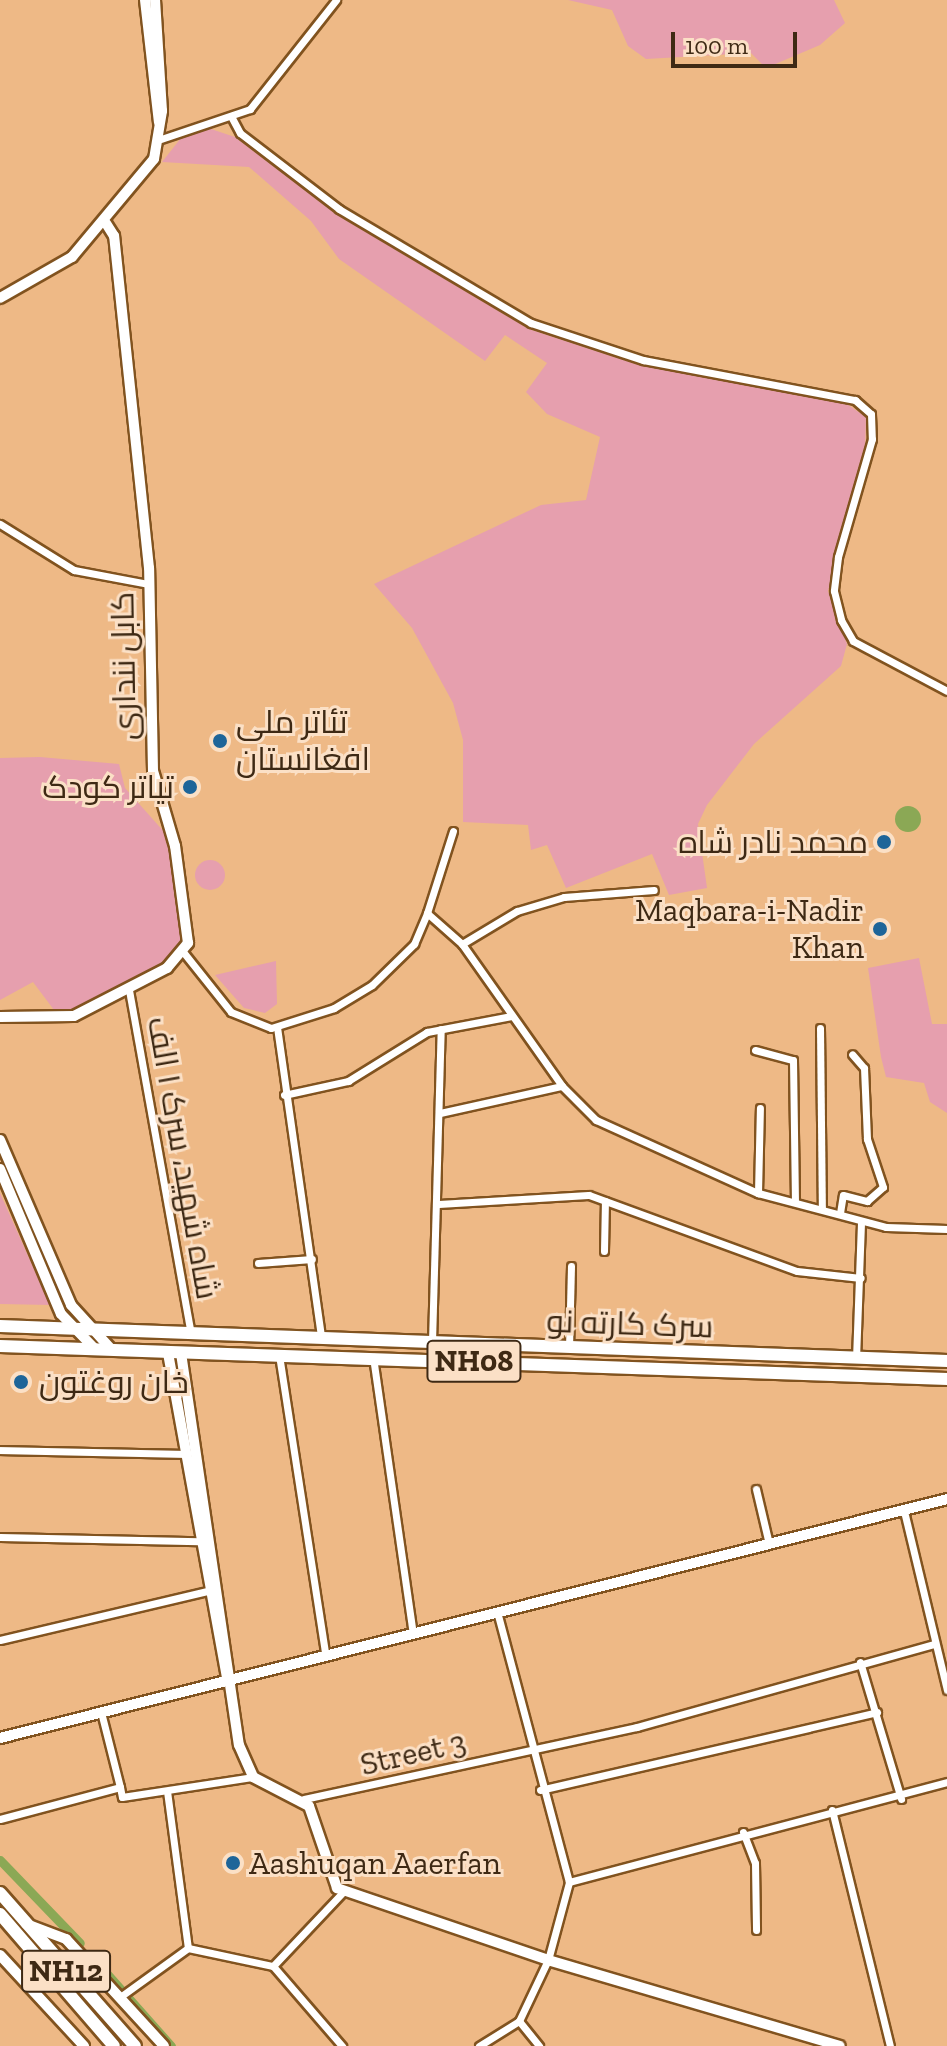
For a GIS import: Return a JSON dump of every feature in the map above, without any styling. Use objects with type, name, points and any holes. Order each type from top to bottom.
[{"type":"highway","name":"سرک کارته نو","points":[[0,1326],[947,1361]]},
{"type":"highway","name":"سرک کارته نو","points":[[0,1346],[947,1379]]},
{"type":"highway","name":"NH12","points":[[0,1893],[135,2046]]},
{"type":"highway","name":"NH12","points":[[0,1914],[114,2046]]},
{"type":"street","points":[[145,0],[160,123]]},
{"type":"street","points":[[155,0],[161,139]]},
{"type":"street","points":[[0,298],[72,257],[106,223],[161,139],[198,121],[232,118],[250,109],[336,0]]},
{"type":"street","points":[[232,118],[240,133],[339,209],[519,318],[643,360],[855,400],[871,414],[872,439],[838,557],[834,591],[841,620],[853,641],[947,691]]},
{"type":"street","name":"کابل ننداری","points":[[106,223],[114,236],[148,584],[149,738],[189,928],[184,953]]},
{"type":"street","points":[[0,524],[74,570],[148,584]]},
{"type":"street","points":[[0,1017],[62,1019],[129,990],[184,953],[231,1012],[277,1027],[334,1008],[372,985],[414,944],[453,831]]},
{"type":"street","points":[[462,944],[517,911],[564,897],[654,890]]},
{"type":"street","points":[[427,913],[462,944],[562,1086],[606,1126],[758,1193],[822,1207],[861,1221],[947,1229]]},
{"type":"street","name":"شاه شهید، سرک ۱ الف","points":[[129,990],[191,1333]]},
{"type":"street","points":[[284,1095],[348,1081],[397,1046],[441,1029],[512,1016]]},
{"type":"street","points":[[277,1027],[284,1095],[312,1259],[321,1338]]},
{"type":"street","points":[[820,1028],[822,1207]]},
{"type":"street","points":[[432,1342],[441,1029]]},
{"type":"street","points":[[755,1050],[793,1060],[795,1200]]},
{"type":"street","points":[[840,1213],[843,1195],[867,1201],[883,1187],[867,1139],[864,1068],[852,1054]]},
{"type":"street","points":[[440,1113],[562,1086]]},
{"type":"street","points":[[758,1193],[760,1108]]},
{"type":"street","points":[[0,1140],[71,1305],[111,1349]]},
{"type":"street","points":[[0,1169],[71,1328],[95,1349]]},
{"type":"street","points":[[438,1204],[553,1193],[605,1201],[797,1271],[861,1278]]},
{"type":"street","points":[[604,1251],[605,1201]]},
{"type":"street","points":[[856,1360],[861,1221]]},
{"type":"street","points":[[258,1263],[312,1259]]},
{"type":"street","points":[[569,1348],[571,1266]]},
{"type":"street","points":[[174,1353],[184,1454],[207,1591],[253,1777]]},
{"type":"street","points":[[174,1353],[227,1678]]},
{"type":"street","points":[[279,1355],[325,1653]]},
{"type":"street","points":[[373,1357],[413,1633]]},
{"type":"street","points":[[0,1450],[184,1454]]},
{"type":"street","points":[[756,1489],[769,1544]]},
{"type":"street","points":[[0,1738],[325,1653],[947,1499]]},
{"type":"street","points":[[904,1511],[947,1690]]},
{"type":"street","points":[[0,1537],[199,1541]]},
{"type":"street","points":[[0,1640],[207,1591]]},
{"type":"street","points":[[479,2046],[519,2021],[548,1960],[569,1882],[540,1790],[497,1612]]},
{"type":"street","name":"Street 3","points":[[304,1799],[533,1752],[935,1644]]},
{"type":"street","points":[[860,1662],[901,1799]]},
{"type":"street","points":[[101,1712],[122,1797],[253,1777],[304,1799],[331,1878],[343,1892],[548,1960],[840,2046]]},
{"type":"street","points":[[540,1790],[877,1712]]},
{"type":"street","points":[[569,1882],[743,1832],[832,1810],[901,1799],[947,1782]]},
{"type":"street","points":[[0,1819],[120,1787]]},
{"type":"street","points":[[167,1791],[188,1948]]},
{"type":"street","points":[[832,1810],[890,2046]]},
{"type":"street","points":[[743,1832],[755,1863],[756,1930]]},
{"type":"street","points":[[273,1966],[343,1892]]},
{"type":"street","points":[[25,1923],[66,1939],[164,2046]]},
{"type":"street","points":[[121,1996],[188,1948],[273,1966],[342,2046]]},
{"type":"street","points":[[0,1955],[84,2046]]},
{"type":"street","points":[[519,2021],[539,2046]]},
{"type":"shaded area","points":[[568,0],[834,0],[845,23],[820,45],[766,68],[751,53],[646,59],[628,46],[612,10]]},
{"type":"shaded area","points":[[205,127],[235,137],[336,214],[529,329],[642,366],[838,398],[866,417],[865,454],[828,591],[847,644],[841,666],[754,744],[707,805],[698,824],[707,888],[669,895],[652,854],[566,888],[547,845],[531,850],[528,825],[463,822],[463,740],[453,703],[412,628],[374,584],[541,505],[586,500],[600,437],[547,414],[526,392],[547,363],[505,335],[485,361],[339,259],[311,221],[249,167],[162,162],[181,138]]},
{"type":"shaded area","points":[[40,757],[119,764],[125,788],[166,834],[183,930],[180,946],[161,964],[73,1009],[54,1010],[33,982],[0,1000],[0,758]]},
{"type":"shaded area","points":[[908,806],[917,810],[921,819],[917,828],[908,832],[899,828],[895,819],[899,810]]},
{"type":"shaded area","points":[[210,860],[216,861],[224,869],[224,881],[216,889],[210,890],[204,889],[196,881],[195,875],[196,869],[204,861]]},
{"type":"shaded area","points":[[919,958],[932,1024],[947,1024],[947,1113],[930,1102],[924,1083],[886,1077],[881,1057],[868,968]]},
{"type":"shaded area","points":[[276,961],[277,1004],[265,1013],[244,1008],[215,975]]},
{"type":"shaded area","points":[[0,1193],[50,1305],[0,1304]]},
{"type":"waterway","points":[[0,1860],[80,1943]]},
{"type":"waterway","points":[[92,1957],[171,2046]]},
{"type":"place","name":"تئاتر ملی افغانستان","points":[[220,741]]},
{"type":"place","name":"تیاتر کودک","points":[[190,787]]},
{"type":"place","name":"محمد نادر شاه","points":[[884,842]]},
{"type":"place","name":"Maqbara-i-Nadir Khan","points":[[880,929]]},
{"type":"place","name":"خان روغتون","points":[[21,1382]]},
{"type":"place","name":"Aashuqan Aaerfan","points":[[233,1863]]}]
